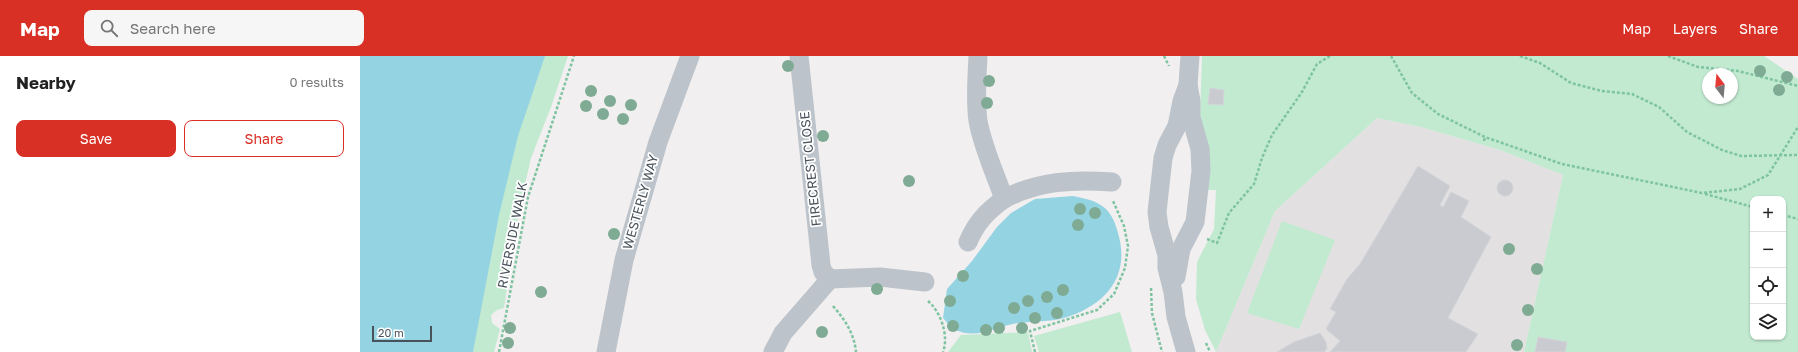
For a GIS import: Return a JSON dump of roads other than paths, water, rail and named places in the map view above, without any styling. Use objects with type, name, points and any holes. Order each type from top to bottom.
[{"type":"street","name":"WESTERLY WAY","points":[[606,352],[624,260],[658,142],[690,56]]},
{"type":"street","name":"FIRECREST CLOSE","points":[[798,56],[821,265],[823,272],[830,279]]},
{"type":"street","points":[[978,56],[976,93],[979,122],[987,153],[1004,198]]},
{"type":"street","points":[[1186,352],[1178,326],[1173,292],[1167,268],[1167,255],[1158,222],[1158,205],[1162,158],[1177,126],[1182,101],[1188,85],[1190,56]]},
{"type":"street","points":[[1173,292],[1179,256],[1196,218],[1201,175],[1200,149],[1192,125],[1192,101],[1188,85]]},
{"type":"street","points":[[968,242],[980,221],[988,211],[1004,198],[1018,192],[1057,182],[1075,180],[1112,190]]},
{"type":"street","points":[[773,352],[783,333],[830,279],[880,277],[924,289]]},
{"type":"water","points":[[360,56],[545,56],[518,136],[499,215],[473,352],[360,352]]},
{"type":"water","points":[[1073,196],[1090,200],[1103,206],[1112,217],[1118,233],[1121,249],[1121,263],[1111,288],[1103,297],[1092,306],[1079,313],[1059,319],[1018,323],[986,332],[970,334],[951,327],[943,318],[947,289],[972,261],[997,227],[1011,213],[1035,199]]}]
